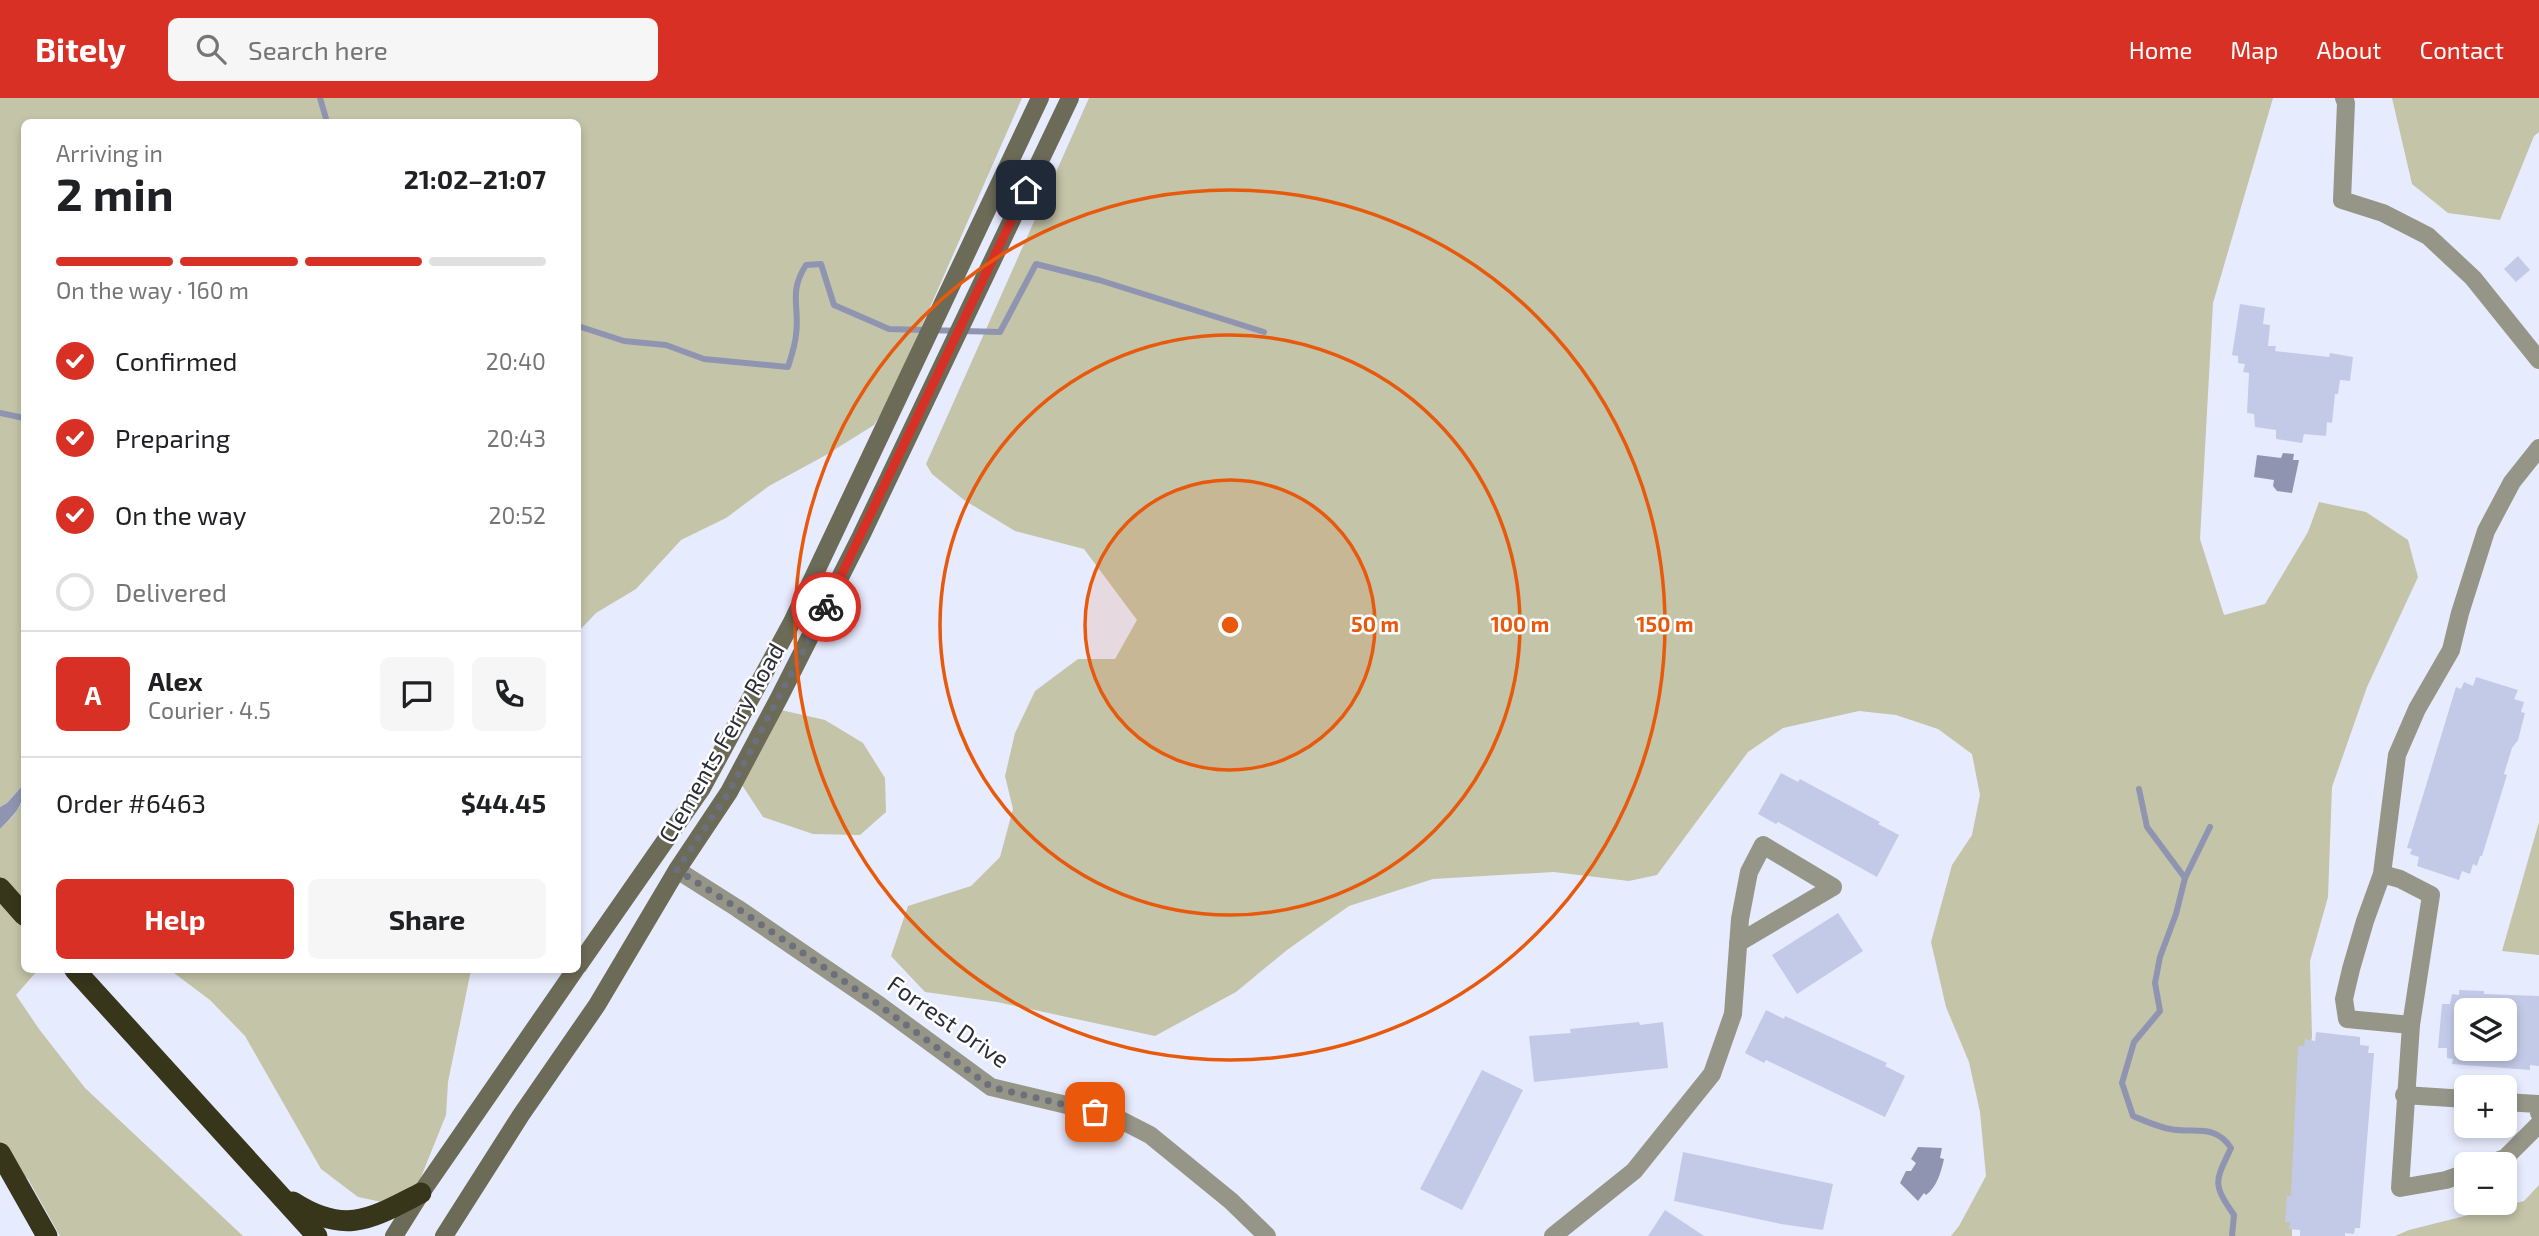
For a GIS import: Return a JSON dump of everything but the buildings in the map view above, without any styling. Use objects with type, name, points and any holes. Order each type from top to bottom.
[{"type":"highway","points":[[0,888],[21,912]]},
{"type":"highway","points":[[78,973],[317,1236]]},
{"type":"highway","points":[[0,1153],[47,1236]]},
{"type":"highway","points":[[279,1192],[303,1208],[324,1216],[352,1221],[370,1218],[421,1193]]},
{"type":"main road","name":"Clements Ferry Road","points":[[581,961],[702,788],[792,622],[1040,98]]},
{"type":"main road","name":"Clements Ferry Road","points":[[444,1236],[521,1115],[597,1005],[677,870],[729,792],[861,536],[1070,98]]},
{"type":"main road","name":"Clements Ferry Road","points":[[394,1236],[573,973]]},
{"type":"street","points":[[2344,98],[2342,200],[2383,214],[2428,236],[2473,278],[2539,360]]},
{"type":"street","points":[[2411,1025],[2347,1019],[2344,999],[2365,921],[2382,874],[2397,755],[2417,709],[2451,650],[2486,531],[2512,482],[2539,448]]},
{"type":"street","points":[[1553,1236],[1634,1171],[1712,1074],[1732,1014],[1738,943],[1749,872],[1763,845],[1833,887],[1738,943]]},
{"type":"street","name":"Forrest Drive","points":[[677,870],[879,1005],[991,1087],[1113,1116],[1150,1135],[1231,1201],[1267,1236]]},
{"type":"street","points":[[2382,874],[2400,879],[2431,895],[2417,970],[2411,1025],[2404,1095],[2400,1188],[2454,1177]]},
{"type":"street","points":[[2404,1095],[2454,1098]]},
{"type":"street","points":[[2517,1103],[2538,1104],[2539,1113]]},
{"type":"street","points":[[2511,1152],[2539,1124]]},
{"type":"green space","points":[[0,98],[1022,98],[887,405],[874,425],[769,486],[726,518],[681,540],[636,589],[596,613],[581,629],[581,119],[21,119],[21,787],[0,807]]},
{"type":"green space","points":[[1089,98],[2273,98],[2213,303],[2200,539],[2224,615],[2265,604],[2308,532],[2319,502],[2366,512],[2408,540],[2418,577],[2367,687],[2332,787],[2328,897],[2310,961],[2312,1036],[2292,1188],[2292,1236],[1951,1236],[1986,1176],[1980,1112],[1969,1062],[1946,1007],[1931,942],[1952,865],[1972,835],[1980,795],[1972,754],[1938,729],[1896,715],[1859,711],[1783,728],[1748,752],[1657,875],[1629,881],[1554,872],[1433,879],[1349,906],[1287,950],[1236,992],[1155,1036],[997,1002],[925,992],[891,956],[908,906],[971,886],[1000,857],[1013,809],[1005,776],[1015,733],[1035,691],[1078,659],[1115,659],[1137,620],[1084,549],[1015,531],[964,500],[932,474],[926,464]]},
{"type":"green space","points":[[2392,98],[2539,98],[2539,132],[2534,136],[2500,220],[2448,213],[2412,184]]},
{"type":"green space","points":[[781,710],[825,720],[863,743],[885,778],[886,812],[860,835],[813,834],[763,817],[742,785]]},
{"type":"green space","points":[[21,804],[21,973],[35,973],[16,995],[85,1088],[243,1236],[60,1236],[28,1179],[0,1153],[0,829]]},
{"type":"green space","points":[[2539,822],[2539,955],[2502,951]]},
{"type":"green space","points":[[174,973],[470,973],[448,1082],[446,1115],[415,1192],[401,1206],[358,1197],[321,1169],[245,1036],[210,1000]]},
{"type":"green space","points":[[2539,1185],[2539,1236],[2395,1236],[2468,1215],[2517,1215],[2517,1203],[2524,1201]]},
{"type":"water","points":[[2283,453],[2294,454],[2293,460],[2299,460],[2292,493],[2277,491],[2273,486],[2274,480],[2254,477],[2257,455],[2281,458]]},
{"type":"water","points":[[21,787],[21,804],[0,829],[0,807]]},
{"type":"water","points":[[1918,1147],[1942,1148],[1940,1158],[1944,1159],[1936,1184],[1918,1201],[1900,1183],[1906,1171],[1911,1171],[1916,1163],[1911,1159]]},
{"type":"waterway","points":[[320,98],[326,119]]},
{"type":"waterway","points":[[581,327],[624,341],[666,345],[704,359],[788,367],[796,335],[797,284],[806,265],[821,264],[834,305],[889,329],[1000,332],[1036,264],[1099,280],[1264,332]]},
{"type":"waterway","points":[[0,413],[21,417]]},
{"type":"waterway","points":[[2139,789],[2147,827],[2185,878]]},
{"type":"waterway","points":[[2210,827],[2185,878],[2176,914],[2160,957],[2155,983],[2160,1011],[2134,1042],[2122,1083],[2133,1116],[2165,1128],[2211,1132],[2225,1140],[2231,1148],[2218,1182],[2222,1196],[2234,1215],[2232,1236]]},
{"type":"way so far","points":[[826,607],[729,792],[677,870],[879,1005],[991,1087],[1095,1112]]},
{"type":"route","points":[[826,607],[1026,190]]}]
